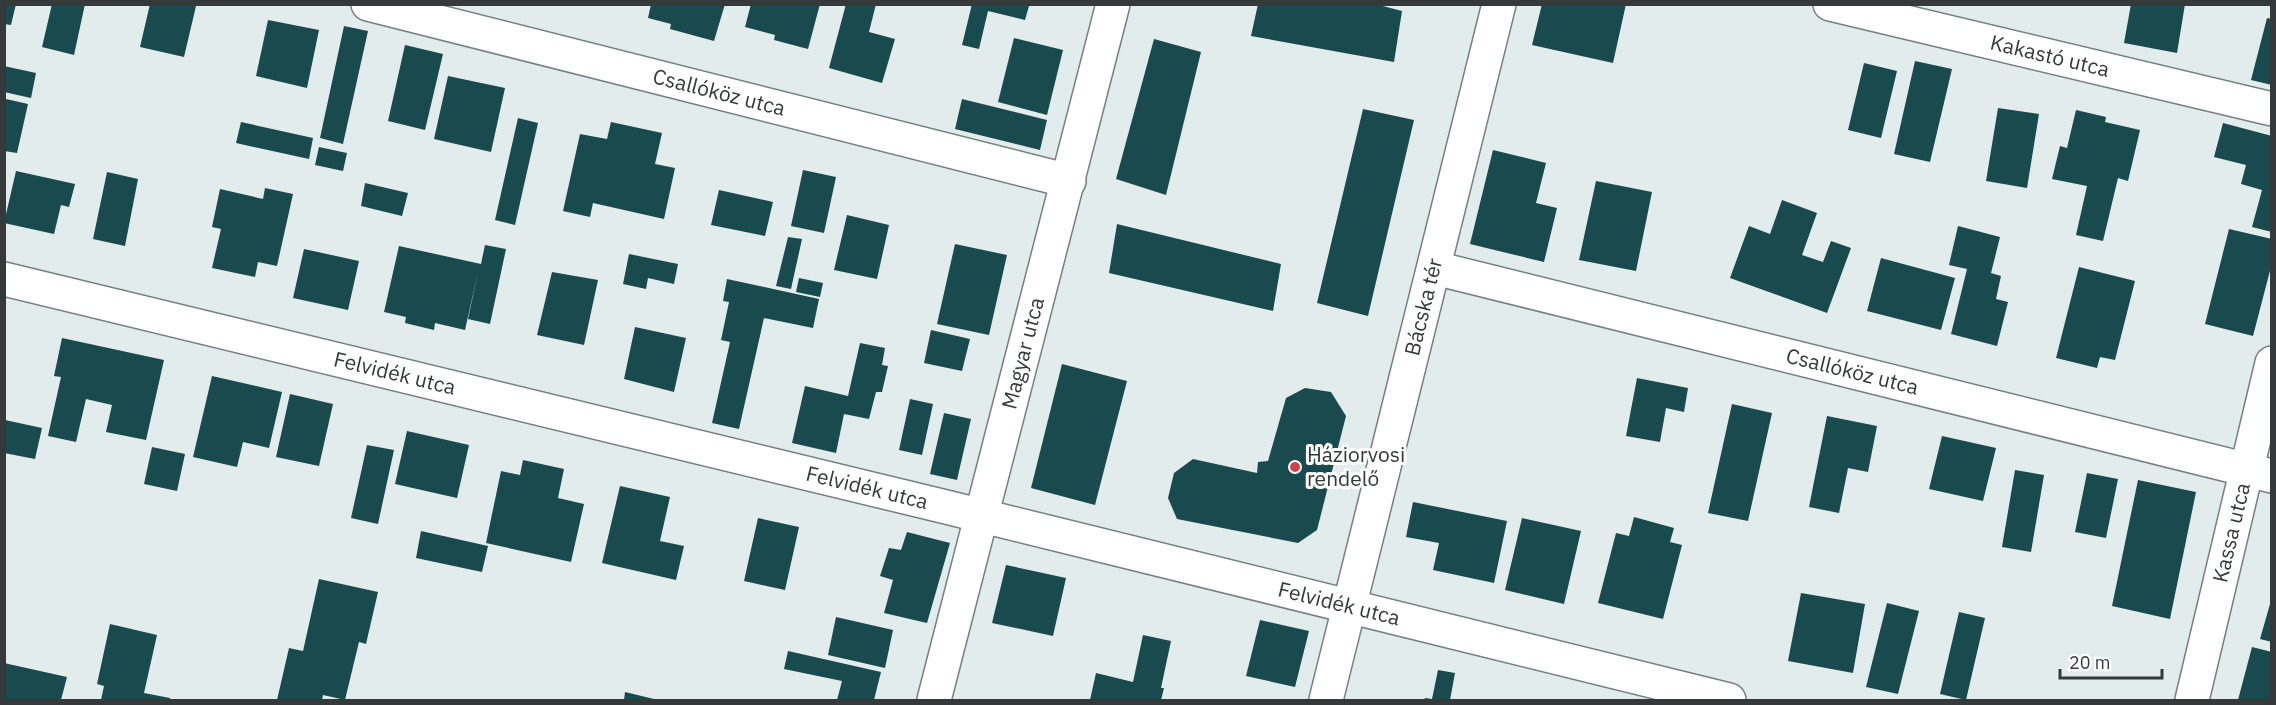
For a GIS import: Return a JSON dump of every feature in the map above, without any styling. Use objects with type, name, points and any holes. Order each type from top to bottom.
[{"type":"street","name":"Csallóköz utca","points":[[368,4],[1069,181]]},
{"type":"street","name":"Magyar utca","points":[[934,700],[1113,4]]},
{"type":"street","name":"Bácska tér","points":[[1326,700],[1499,4]]},
{"type":"street","name":"Kakastó utca","points":[[1830,4],[2271,110]]},
{"type":"street","name":"Csallóköz utca","points":[[1435,268],[2259,473]]},
{"type":"street","name":"Felvidék utca","points":[[4,279],[1729,700]]},
{"type":"street","name":"Kassa utca","points":[[2192,700],[2259,473],[2271,363]]},
{"type":"building","points":[[4,4],[16,4],[11,25],[4,24]]},
{"type":"building","points":[[52,4],[85,4],[74,55],[42,47]]},
{"type":"building","points":[[150,4],[196,6],[184,57],[140,47]]},
{"type":"building","points":[[651,4],[725,4],[714,41],[670,29],[671,24],[648,18]]},
{"type":"building","points":[[751,4],[820,4],[808,49],[774,40],[775,35],[745,27]]},
{"type":"building","points":[[846,4],[876,4],[869,32],[895,39],[882,83],[829,68]]},
{"type":"building","points":[[972,4],[1024,4],[1029,6],[1025,20],[988,11],[979,49],[962,45]]},
{"type":"building","points":[[1258,4],[1375,4],[1402,11],[1394,62],[1251,36]]},
{"type":"building","points":[[1542,4],[1626,4],[1613,63],[1532,45]]},
{"type":"building","points":[[2131,4],[2185,4],[2177,53],[2124,43]]},
{"type":"building","points":[[2267,18],[2272,19],[2272,85],[2251,80]]},
{"type":"building","points":[[268,20],[319,30],[307,88],[256,76]]},
{"type":"building","points":[[344,26],[368,31],[343,144],[320,138]]},
{"type":"building","points":[[1014,38],[1063,50],[1047,115],[998,102]]},
{"type":"building","points":[[1154,39],[1201,52],[1166,195],[1116,179]]},
{"type":"building","points":[[405,45],[443,54],[425,130],[388,121]]},
{"type":"building","points":[[1915,61],[1952,69],[1930,162],[1894,154]]},
{"type":"building","points":[[1864,63],[1897,71],[1881,138],[1848,130]]},
{"type":"building","points":[[4,66],[36,73],[31,98],[4,92]]},
{"type":"building","points":[[448,76],[505,88],[491,152],[434,139]]},
{"type":"building","points":[[6,99],[28,104],[17,153],[4,151]]},
{"type":"building","points":[[962,99],[1047,120],[1040,150],[955,129]]},
{"type":"building","points":[[1998,108],[2039,114],[2027,188],[1986,181]]},
{"type":"building","points":[[1363,109],[1414,120],[1368,316],[1317,303]]},
{"type":"building","points":[[2076,110],[2106,117],[2105,122],[2140,130],[2128,181],[2118,178],[2103,241],[2076,235],[2087,186],[2052,179],[2060,146],[2067,148]]},
{"type":"building","points":[[518,118],[538,123],[515,225],[495,220]]},
{"type":"building","points":[[241,122],[313,138],[309,159],[236,143]]},
{"type":"building","points":[[611,122],[662,133],[655,164],[675,168],[664,219],[593,203],[590,217],[563,211],[580,134],[607,139]]},
{"type":"building","points":[[2223,123],[2272,136],[2272,232],[2252,227],[2262,190],[2241,184],[2246,165],[2214,157]]},
{"type":"building","points":[[319,147],[347,153],[343,171],[315,165]]},
{"type":"building","points":[[1493,150],[1546,163],[1536,203],[1557,208],[1544,262],[1470,244]]},
{"type":"building","points":[[803,170],[836,177],[824,233],[791,226]]},
{"type":"building","points":[[16,171],[75,184],[69,207],[61,205],[54,234],[4,223]]},
{"type":"building","points":[[107,172],[138,179],[125,246],[93,239]]},
{"type":"building","points":[[1596,181],[1652,192],[1636,271],[1579,260]]},
{"type":"building","points":[[365,183],[408,193],[402,216],[361,206]]},
{"type":"building","points":[[265,188],[293,194],[277,266],[258,262],[255,277],[212,268],[221,229],[212,227],[220,189],[263,199]]},
{"type":"building","points":[[719,190],[773,202],[765,236],[711,225]]},
{"type":"building","points":[[1782,200],[1817,213],[1802,255],[1823,262],[1831,241],[1851,248],[1827,313],[1730,278],[1749,226],[1770,234]]},
{"type":"building","points":[[847,215],[889,225],[877,279],[834,270]]},
{"type":"building","points":[[1117,224],[1281,264],[1273,311],[1109,273]]},
{"type":"building","points":[[1958,226],[2000,237],[1991,273],[2001,276],[1996,299],[2008,302],[1997,346],[1951,334],[1967,269],[1949,265]]},
{"type":"building","points":[[2229,229],[2272,239],[2272,263],[2253,336],[2205,324]]},
{"type":"building","points":[[788,237],[802,239],[791,289],[776,286]]},
{"type":"building","points":[[955,244],[1007,255],[989,335],[937,324]]},
{"type":"building","points":[[485,245],[506,249],[490,324],[468,319],[478,272],[465,330],[435,323],[434,330],[405,323],[406,317],[384,312],[399,246],[481,264]]},
{"type":"building","points":[[304,249],[359,261],[348,310],[293,298]]},
{"type":"building","points":[[629,254],[678,264],[674,284],[648,278],[646,289],[623,284]]},
{"type":"building","points":[[1881,258],[1955,278],[1941,330],[1867,311]]},
{"type":"building","points":[[2079,267],[2135,281],[2115,360],[2100,357],[2097,368],[2056,358]]},
{"type":"building","points":[[552,272],[598,280],[584,345],[537,335]]},
{"type":"building","points":[[799,278],[823,283],[820,297],[796,292]]},
{"type":"building","points":[[727,279],[819,299],[813,328],[764,318],[739,429],[712,423],[730,342],[721,340],[729,302],[723,301]]},
{"type":"building","points":[[635,327],[686,338],[674,392],[624,379]]},
{"type":"building","points":[[931,330],[970,339],[962,371],[924,363]]},
{"type":"building","points":[[62,338],[164,360],[146,440],[106,432],[112,405],[86,399],[76,442],[48,436],[61,377],[54,376]]},
{"type":"building","points":[[860,343],[885,348],[882,365],[888,366],[882,392],[876,392],[869,419],[844,414],[836,453],[792,443],[805,386],[848,396]]},
{"type":"building","points":[[1062,364],[1127,381],[1095,505],[1031,488]]},
{"type":"building","points":[[212,376],[282,392],[269,448],[243,442],[237,467],[193,457]]},
{"type":"building","points":[[1637,378],[1688,388],[1684,412],[1666,408],[1660,442],[1626,436]]},
{"type":"building","name":"Háziorvosi rendelő","points":[[1305,388],[1331,392],[1346,416],[1317,530],[1298,543],[1177,519],[1168,498],[1174,473],[1193,459],[1257,473],[1258,462],[1268,461],[1286,398]]},
{"type":"building","points":[[290,394],[333,404],[319,466],[276,457]]},
{"type":"building","points":[[910,399],[933,404],[922,455],[899,450]]},
{"type":"building","points":[[1732,404],[1772,413],[1748,521],[1708,513]]},
{"type":"building","points":[[944,413],[971,419],[957,480],[930,474]]},
{"type":"building","points":[[1827,416],[1877,426],[1868,472],[1848,468],[1839,513],[1809,507]]},
{"type":"building","points":[[5,420],[42,428],[35,459],[4,453]]},
{"type":"building","points":[[407,431],[469,445],[457,498],[395,484]]},
{"type":"building","points":[[1942,436],[1996,448],[1983,501],[1929,489]]},
{"type":"building","points":[[367,445],[394,450],[378,524],[351,518]]},
{"type":"building","points":[[152,447],[185,454],[177,491],[144,484]]},
{"type":"building","points":[[523,460],[564,469],[558,498],[584,504],[571,562],[486,543],[501,471],[520,475]]},
{"type":"building","points":[[2015,470],[2044,475],[2031,552],[2002,547]]},
{"type":"building","points":[[2087,473],[2118,479],[2106,538],[2075,532]]},
{"type":"building","points":[[2138,480],[2196,492],[2170,619],[2112,606]]},
{"type":"building","points":[[620,486],[670,497],[660,541],[684,546],[676,580],[602,563]]},
{"type":"building","points":[[1413,502],[1507,521],[1494,583],[1433,570],[1439,543],[1406,537]]},
{"type":"building","points":[[1634,517],[1674,528],[1670,542],[1682,545],[1663,619],[1598,603],[1616,533],[1629,536]]},
{"type":"building","points":[[758,518],[799,527],[785,590],[744,581]]},
{"type":"building","points":[[1522,518],[1581,531],[1564,604],[1505,590]]},
{"type":"building","points":[[421,531],[488,546],[482,572],[416,558]]},
{"type":"building","points":[[907,532],[950,543],[927,623],[884,613],[893,580],[880,576],[889,548],[901,550]]},
{"type":"building","points":[[1006,565],[1066,578],[1053,636],[992,623]]},
{"type":"building","points":[[319,579],[378,592],[366,644],[359,642],[345,700],[323,695],[322,700],[277,700],[289,648],[303,651]]},
{"type":"building","points":[[1801,593],[1865,604],[1853,673],[1788,661]]},
{"type":"building","points":[[2272,597],[2272,642],[2260,639]]},
{"type":"building","points":[[1887,603],[1919,611],[1898,694],[1866,687]]},
{"type":"building","points":[[1959,612],[1985,618],[1966,700],[1940,694]]},
{"type":"building","points":[[836,617],[893,630],[885,668],[828,655]]},
{"type":"building","points":[[1260,620],[1309,631],[1295,687],[1246,676]]},
{"type":"building","points":[[110,624],[157,635],[144,693],[170,698],[170,700],[101,700],[104,686],[97,684]]},
{"type":"building","points":[[1143,635],[1171,641],[1161,688],[1164,688],[1161,700],[1090,700],[1096,673],[1133,682]]},
{"type":"building","points":[[2252,647],[2272,652],[2272,700],[2238,700]]},
{"type":"building","points":[[788,651],[881,672],[874,700],[837,700],[842,681],[784,669]]},
{"type":"building","points":[[4,663],[67,677],[61,700],[4,700]]},
{"type":"building","points":[[1438,670],[1455,673],[1450,700],[1424,700],[1425,698],[1432,699]]},
{"type":"building","points":[[625,692],[654,699],[654,700],[624,700]]},
{"type":"place","name":"Háziorvosi rendelő","points":[[1295,467]]}]
